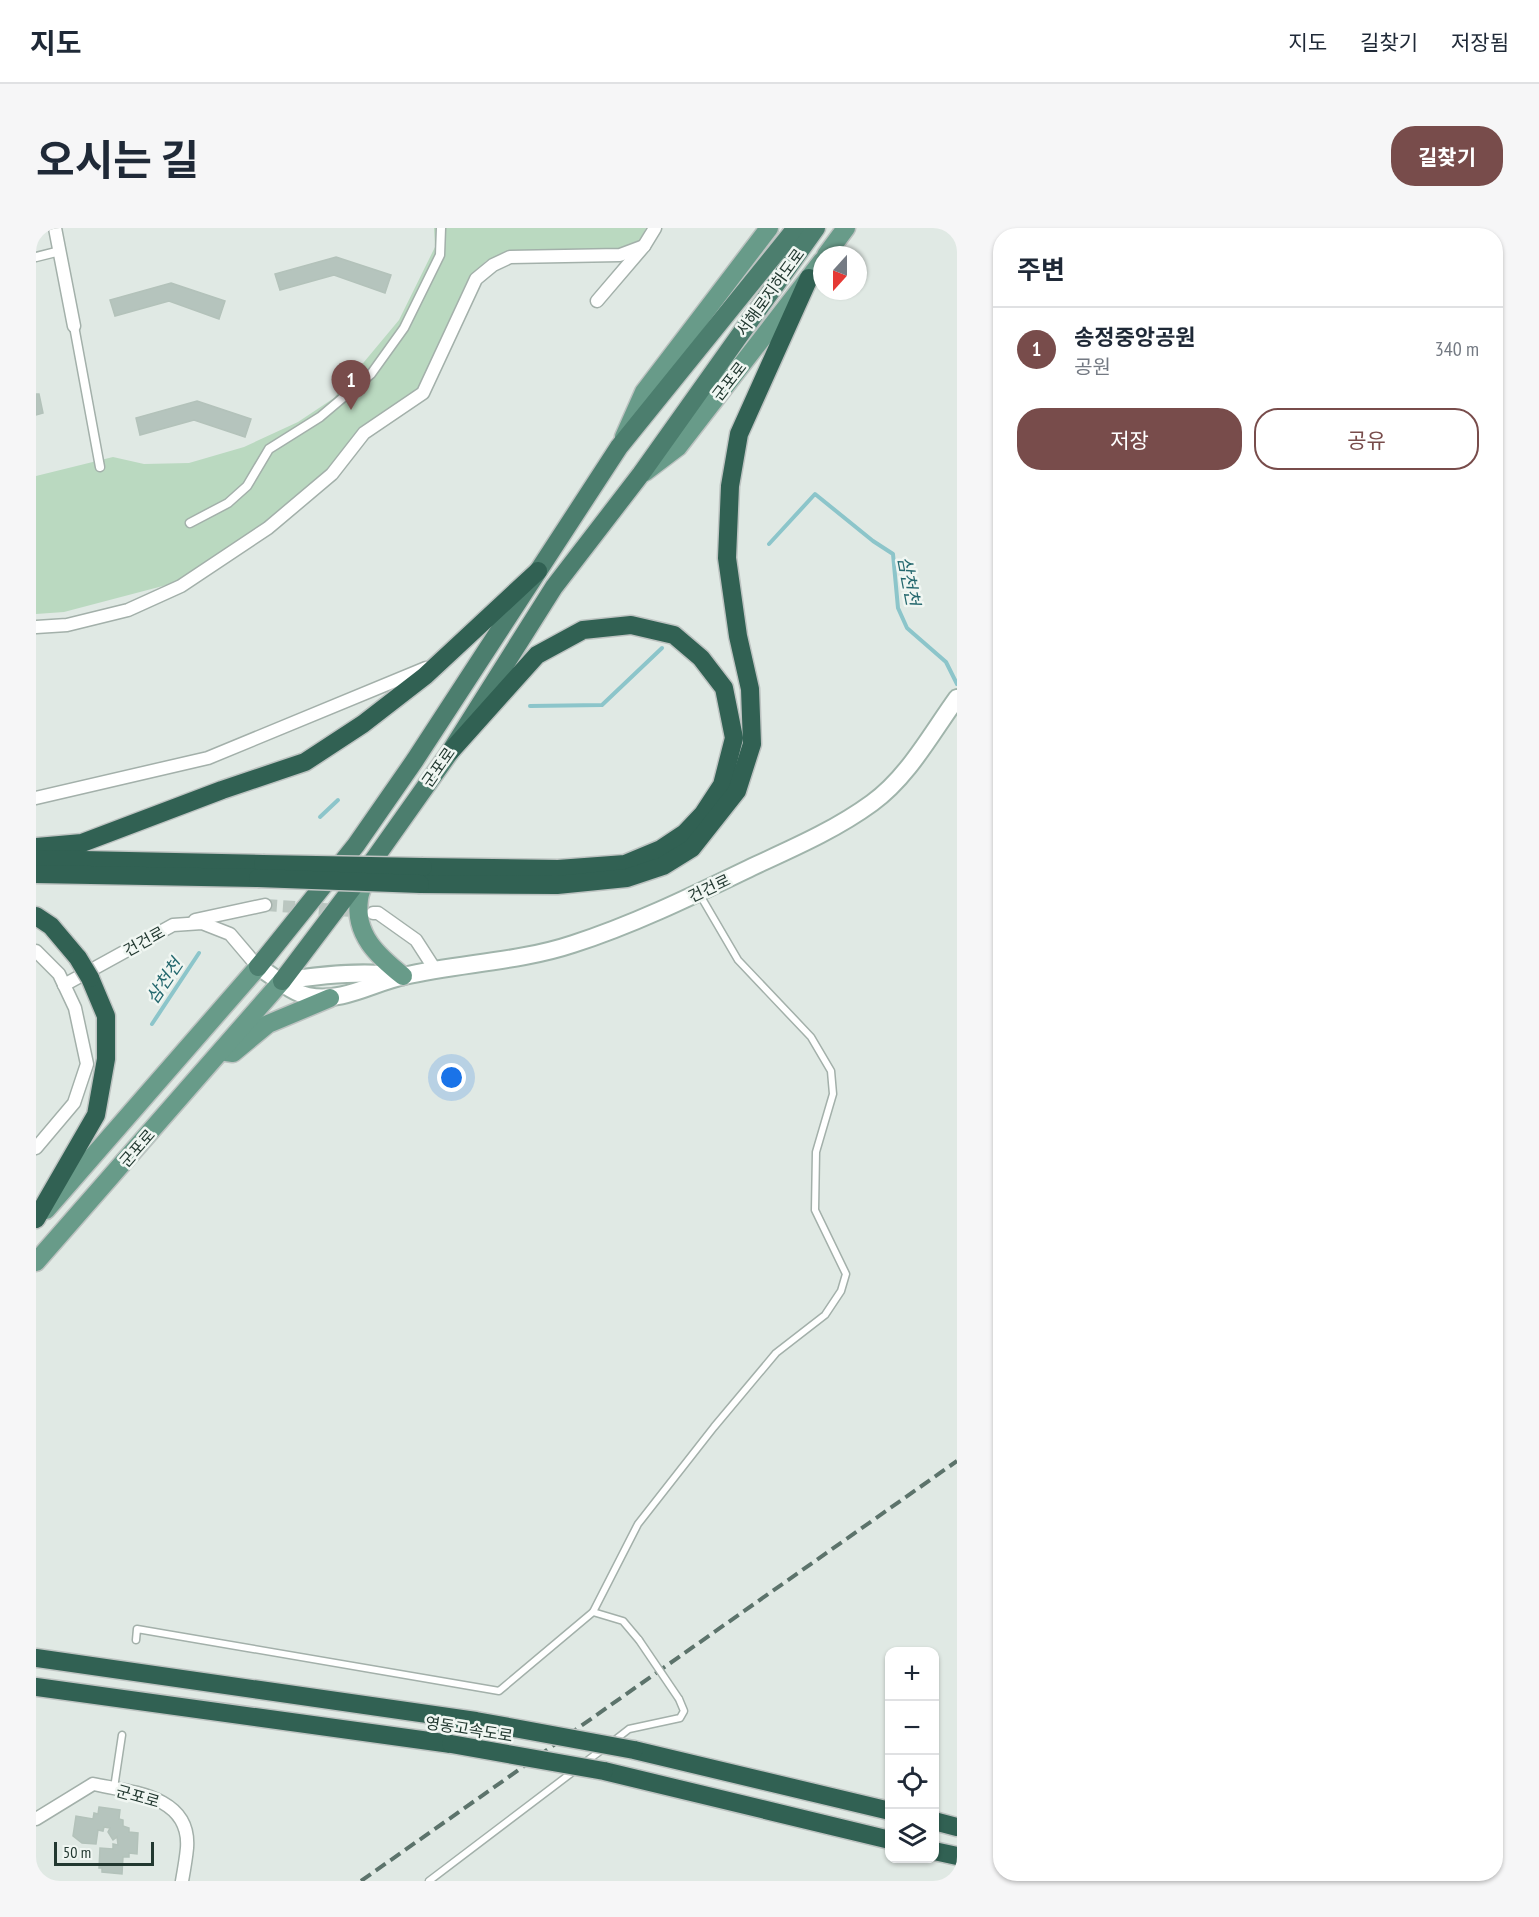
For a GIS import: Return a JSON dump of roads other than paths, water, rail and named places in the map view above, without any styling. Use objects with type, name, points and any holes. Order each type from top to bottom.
[{"type":"highway","name":"서해로지하도로","points":[[619,447],[796,228]]},
{"type":"highway","name":"서해로지하도로","points":[[641,474],[816,228]]},
{"type":"highway","points":[[36,859],[260,871],[422,875],[557,885],[627,878],[663,866],[692,848],[737,791],[752,744],[750,689],[727,558],[730,486],[739,434],[809,278]]},
{"type":"highway","name":"군포로","points":[[258,967],[356,845],[415,760],[619,447]]},
{"type":"highway","name":"군포로","points":[[282,981],[375,858],[450,752],[554,588],[641,474]]},
{"type":"highway","points":[[36,847],[82,843],[188,802],[305,762],[363,724],[440,663],[538,571]]},
{"type":"highway","points":[[422,875],[626,864],[661,849],[685,833],[703,814],[722,785],[734,738],[724,688],[701,658],[674,635],[631,625],[583,630],[537,655],[450,752]]},
{"type":"highway","points":[[36,874],[260,871]]},
{"type":"highway","points":[[36,916],[51,927],[78,958],[90,978],[106,1016],[106,1059],[96,1115],[36,1221]]},
{"type":"highway","name":"영동고속도로","points":[[36,1658],[476,1721],[634,1750],[885,1810]]},
{"type":"highway","name":"영동고속도로","points":[[36,1687],[451,1744],[604,1771],[885,1839]]},
{"type":"highway","points":[[939,1822],[957,1827]]},
{"type":"highway","points":[[939,1852],[957,1856]]},
{"type":"main road","name":"군포로","points":[[619,447],[644,392],[770,228]]},
{"type":"main road","points":[[833,246],[846,228]]},
{"type":"main road","name":"군포로","points":[[641,474],[678,447],[813,273]]},
{"type":"main road","name":"건건로","points":[[258,967],[282,981],[292,990],[308,996],[330,998],[377,986],[403,976],[514,958],[573,944],[699,893],[832,830],[874,802],[903,773],[957,698]]},
{"type":"main road","points":[[375,858],[359,898],[359,921],[374,952],[403,976]]},
{"type":"main road","name":"군포로","points":[[36,1221],[258,967]]},
{"type":"main road","name":"건건로","points":[[282,981],[308,977],[382,973],[403,976]]},
{"type":"main road","name":"군포로","points":[[36,1262],[282,981]]},
{"type":"main road","points":[[222,1051],[233,1053],[268,1024],[330,998]]},
{"type":"street","points":[[55,228],[100,467]]},
{"type":"street","points":[[190,523],[228,503],[246,486],[269,449],[320,417],[371,374],[404,328],[440,255],[441,228]]},
{"type":"street","points":[[597,301],[644,246],[655,228]]},
{"type":"street","points":[[36,627],[66,625],[128,610],[181,586],[268,528],[332,474],[364,433],[423,393],[476,279],[493,265],[510,257],[620,255],[644,246]]},
{"type":"street","points":[[36,257],[60,251]]},
{"type":"street","points":[[36,798],[208,758],[440,663]]},
{"type":"street","points":[[173,924],[265,905]]},
{"type":"street","points":[[374,913],[378,913],[416,940],[436,971]]},
{"type":"street","name":"건건로","points":[[64,985],[173,924],[202,923],[230,934],[258,967]]},
{"type":"street","points":[[36,951],[59,974],[75,1008],[87,1064],[74,1103],[36,1148]]},
{"type":"street","name":"군포로","points":[[36,1819],[93,1784],[158,1798],[175,1810],[185,1832],[188,1846],[182,1881]]},
{"type":"lane","points":[[136,1640],[137,1629],[499,1691],[593,1612],[638,1524],[776,1353],[825,1315],[842,1290],[846,1274],[815,1210],[816,1152],[833,1094],[831,1071],[811,1037],[738,960],[699,893]]},
{"type":"lane","points":[[429,1881],[628,1729],[680,1718],[684,1711],[679,1699],[639,1640],[623,1621],[593,1612]]},
{"type":"lane","points":[[114,1789],[122,1735]]},
{"type":"waterway","name":"삼천천","points":[[769,544],[815,494],[873,541],[893,554],[898,608],[907,628],[946,662],[957,684]]},
{"type":"waterway","name":"삼천천","points":[[530,706],[602,705],[662,648]]},
{"type":"waterway","name":"삼천천","points":[[320,817],[338,800]]},
{"type":"waterway","name":"삼천천","points":[[152,1024],[199,953]]},
{"type":"tunnel","points":[[265,905],[365,912]]},
{"type":"railway","points":[[361,1881],[957,1461]]},
{"type":"place","name":"송정중앙공원","points":[[351,410]]}]
